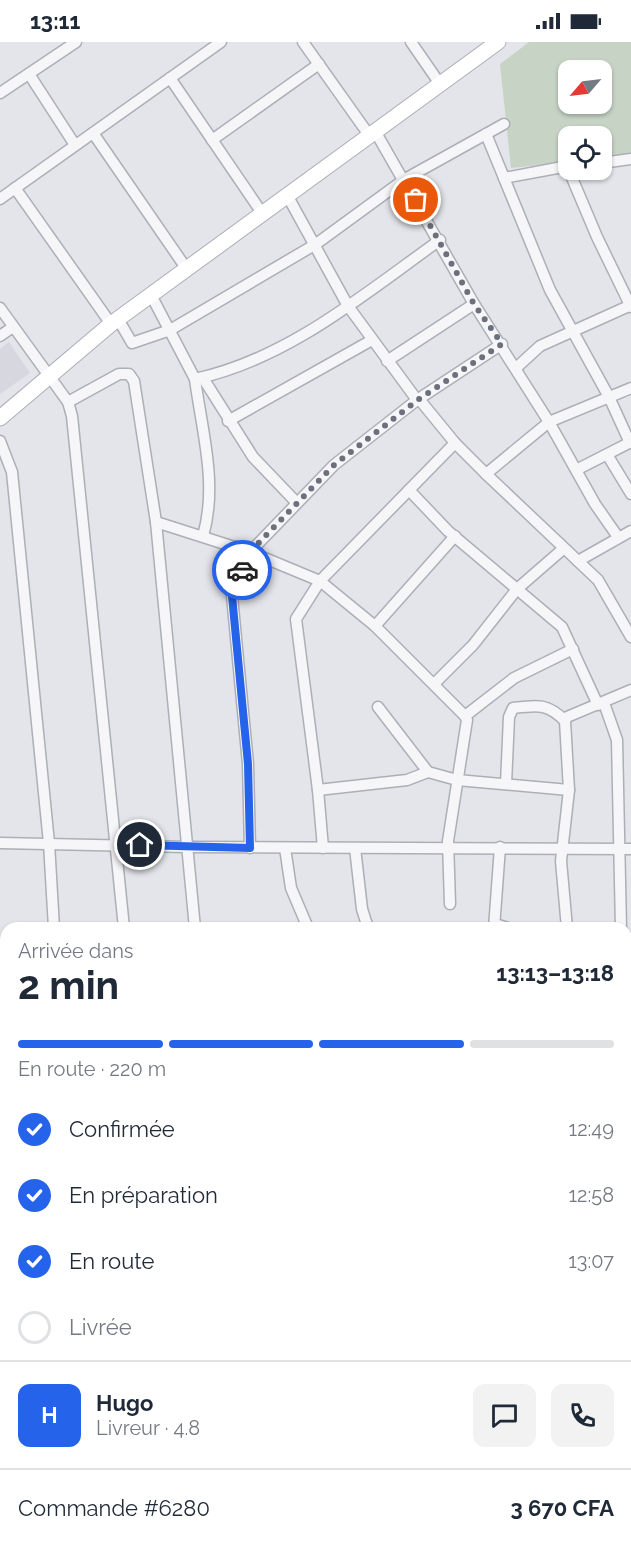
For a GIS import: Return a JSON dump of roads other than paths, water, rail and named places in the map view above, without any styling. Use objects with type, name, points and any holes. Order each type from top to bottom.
[{"type":"street","points":[[0,93],[76,42]]},
{"type":"street","points":[[0,199],[170,78],[205,47],[221,42]]},
{"type":"street","points":[[303,42],[405,179],[474,304],[502,344],[578,470],[595,504],[618,537]]},
{"type":"street","points":[[411,42],[440,84]]},
{"type":"street","points":[[0,418],[115,322],[186,268],[498,42]]},
{"type":"street","points":[[213,140],[319,64]]},
{"type":"street","points":[[29,74],[75,145]]},
{"type":"street","points":[[170,78],[262,213]]},
{"type":"street","points":[[15,188],[132,344],[170,330],[316,244],[405,179],[504,124]]},
{"type":"street","points":[[93,133],[186,268]]},
{"type":"street","points":[[486,134],[550,290],[609,397],[630,443],[578,470]]},
{"type":"street","points":[[612,162],[631,159]]},
{"type":"street","points":[[504,178],[558,168]]},
{"type":"street","points":[[516,368],[540,346],[631,306],[597,237],[574,180]]},
{"type":"street","points":[[287,195],[316,244],[348,306],[387,361],[455,443],[563,549],[598,580],[631,638]]},
{"type":"street","points":[[199,378],[292,342],[348,306],[440,240]]},
{"type":"street","points":[[151,295],[199,378],[253,458],[296,502]]},
{"type":"street","points":[[387,361],[474,304]]},
{"type":"street","points":[[0,308],[68,402],[117,844],[124,922]]},
{"type":"street","points":[[0,336],[13,327]]},
{"type":"street","points":[[228,421],[372,340]]},
{"type":"street","points":[[250,848],[248,764],[232,596],[250,552],[334,465],[418,399],[502,344]]},
{"type":"street","points":[[68,402],[119,374],[126,372],[134,381],[156,522],[194,922]]},
{"type":"street","points":[[199,378],[211,483],[209,513],[203,536]]},
{"type":"street","points":[[486,474],[549,422],[631,388]]},
{"type":"street","points":[[0,441],[3,455],[12,472],[50,843],[54,922]]},
{"type":"street","points":[[322,848],[318,790],[296,619],[320,581],[455,443]]},
{"type":"street","points":[[608,456],[631,494]]},
{"type":"street","points":[[410,490],[455,536],[562,627],[601,704],[617,740],[626,849],[621,922]]},
{"type":"street","points":[[156,522],[250,552],[320,581],[375,626],[465,716],[467,720],[448,841],[450,847],[450,904]]},
{"type":"street","points":[[578,561],[631,531]]},
{"type":"street","points":[[375,626],[455,536]]},
{"type":"street","points":[[434,684],[473,645],[517,589],[563,549]]},
{"type":"street","points":[[465,716],[514,678],[573,649]]},
{"type":"street","points":[[565,721],[567,717],[631,690]]},
{"type":"street","points":[[506,784],[509,717],[513,708],[534,705],[553,708],[565,721],[569,790],[561,861],[566,922]]},
{"type":"street","points":[[378,707],[428,772]]},
{"type":"street","points":[[318,790],[407,780],[428,772],[457,780],[569,790]]},
{"type":"street","points":[[0,843],[250,848],[626,849]]},
{"type":"street","points":[[494,922],[501,847]]},
{"type":"street","points":[[285,848],[291,888],[305,922]]},
{"type":"street","points":[[355,849],[362,909],[366,922]]}]
